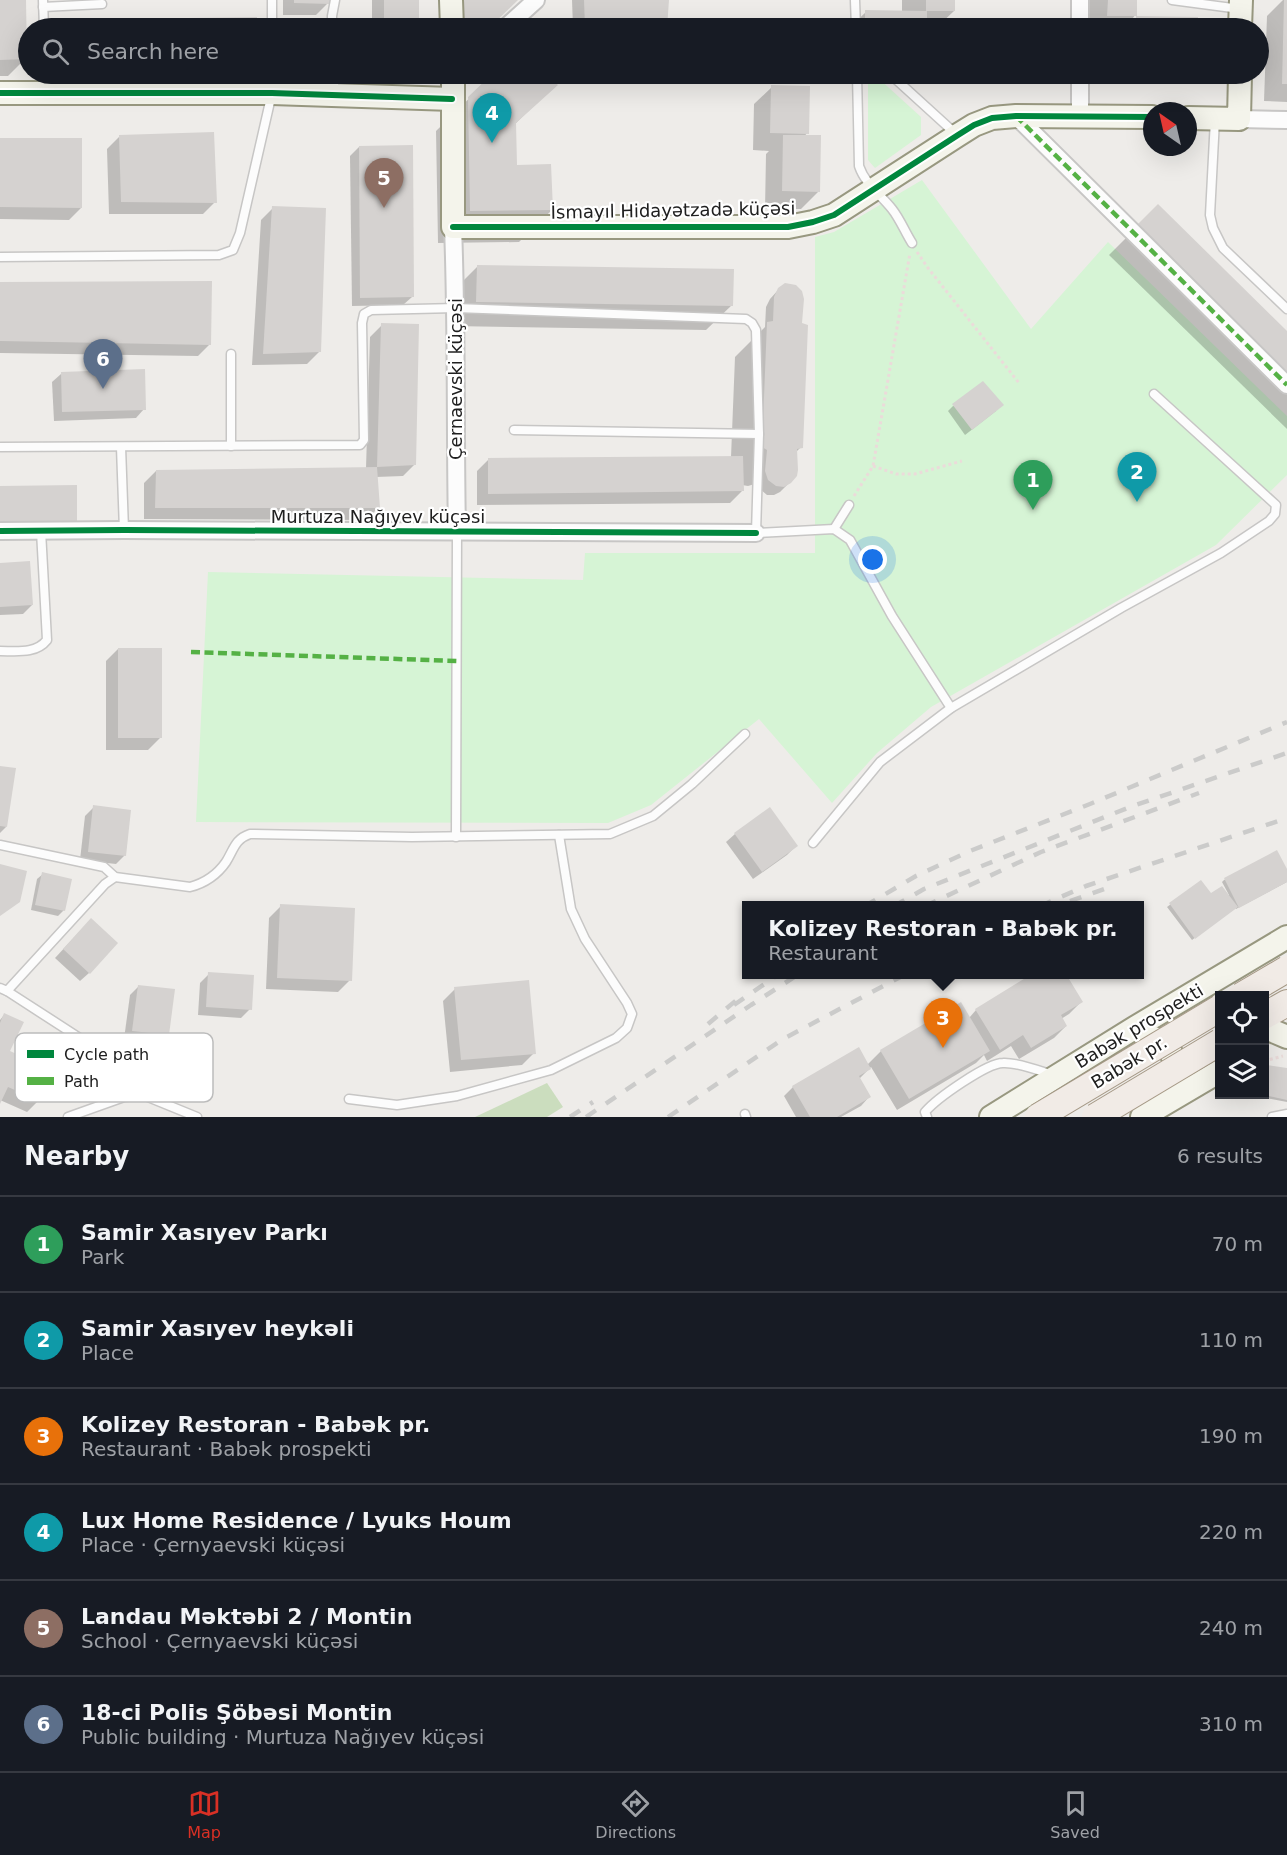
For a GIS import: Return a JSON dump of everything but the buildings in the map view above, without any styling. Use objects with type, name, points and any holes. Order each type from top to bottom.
[{"type":"main road","points":[[1250,991],[1287,969]]},
{"type":"main road","points":[[1269,1013],[1287,1003]]},
{"type":"main road","name":"Babək pr.","points":[[1038,1117],[1215,1011]]},
{"type":"main road","name":"Babək pr.","points":[[1095,1117],[1215,1045]]},
{"type":"street","points":[[452,0],[452,18]]},
{"type":"street","points":[[516,18],[536,0]]},
{"type":"street","points":[[1080,0],[1080,18]]},
{"type":"street","points":[[0,93],[46,84]]},
{"type":"street","points":[[303,84],[334,85],[452,99]]},
{"type":"street","points":[[453,84],[453,226]]},
{"type":"street","points":[[1080,84],[1080,116]]},
{"type":"street","points":[[1239,119],[1240,84]]},
{"type":"street","points":[[1016,116],[1287,385]]},
{"type":"street","name":"İsmayıl Hidayətzadə küçəsi","points":[[453,226],[788,227],[834,215],[974,125],[992,118],[1016,116],[1143,117]]},
{"type":"street","points":[[1197,118],[1287,120]]},
{"type":"street","name":"Çernaevski küçəsi","points":[[453,226],[456,308],[457,532]]},
{"type":"street","name":"Murtuza Nağıyev küçəsi","points":[[0,531],[756,533]]},
{"type":"street","name":"Babək prospekti","points":[[991,1117],[1287,938]]},
{"type":"street","points":[[1246,991],[1245,978],[1260,954]]},
{"type":"street","points":[[1269,1027],[1287,1037]]},
{"type":"street","points":[[1111,1043],[1137,1035],[1148,1035],[1158,1039],[1169,1049],[1176,1061],[1176,1080],[1150,1112]]},
{"type":"street","points":[[1269,1046],[1287,1037]]},
{"type":"street","points":[[1150,1112],[1215,1074]]},
{"type":"lane","points":[[272,18],[273,0]]},
{"type":"lane","points":[[332,18],[335,0]]},
{"type":"lane","points":[[855,0],[856,18]]},
{"type":"lane","points":[[1172,0],[1241,13]]},
{"type":"lane","points":[[43,4],[102,4]]},
{"type":"lane","points":[[0,257],[219,255],[233,250],[240,234],[272,84]]},
{"type":"lane","points":[[857,84],[859,166],[874,190],[893,210],[912,243]]},
{"type":"lane","points":[[901,84],[958,135]]},
{"type":"lane","points":[[1215,119],[1210,215],[1213,228],[1223,248],[1287,309]]},
{"type":"lane","points":[[0,447],[360,445],[364,440],[362,323],[364,314],[371,310],[456,308],[746,319],[756,330],[759,434],[756,533],[834,529],[850,540],[892,616],[951,708]]},
{"type":"lane","points":[[231,354],[231,446]]},
{"type":"lane","points":[[813,843],[880,762],[951,708],[1121,608],[1221,553],[1269,521],[1275,514],[1276,505],[1154,394]]},
{"type":"lane","points":[[514,430],[759,434]]},
{"type":"lane","points":[[121,447],[124,530]]},
{"type":"lane","points":[[834,529],[849,505]]},
{"type":"lane","points":[[0,651],[30,651],[42,647],[47,640],[41,531]]},
{"type":"lane","points":[[456,837],[457,532]]},
{"type":"lane","points":[[0,845],[104,867],[115,877],[190,887],[202,884],[211,878],[225,863],[242,836],[250,834],[456,837],[610,834],[653,816],[692,784],[745,734]]},
{"type":"lane","points":[[349,1099],[397,1105],[457,1096],[551,1070],[616,1038],[627,1028],[632,1014],[627,1003],[585,939],[571,909],[559,835]]},
{"type":"lane","points":[[72,1033],[4,989],[105,884],[115,877]]},
{"type":"lane","points":[[927,1117],[925,1112],[934,1102],[993,1064],[1006,1062],[1057,1076]]},
{"type":"lane","points":[[68,1117],[110,1102]]},
{"type":"lane","points":[[160,1102],[197,1117]]},
{"type":"lane","points":[[1272,1117],[1287,1114]]},
{"type":"path","points":[[912,243],[928,268],[1019,383]]},
{"type":"path","points":[[849,505],[873,466],[912,243]]},
{"type":"path","points":[[873,466],[896,474],[915,474],[962,461]]},
{"type":"path","points":[[1269,1060],[1287,1056]]},
{"type":"green space","points":[[868,84],[885,84],[921,117],[921,135],[875,168],[868,160]]},
{"type":"green space","points":[[922,180],[1031,329],[1108,242],[1287,416],[1287,475],[1216,545],[931,707],[877,753],[832,803],[759,719],[651,805],[608,823],[196,822],[208,572],[583,580],[585,553],[815,553],[815,237],[834,232]]},
{"type":"green space","points":[[547,1083],[563,1107],[547,1117],[475,1117]]},
{"type":"railway","points":[[874,901],[916,876],[970,851],[1287,722]]},
{"type":"railway","points":[[903,901],[924,889],[1130,807],[1287,753]]},
{"type":"railway","points":[[936,901],[1041,852],[1199,793]]},
{"type":"railway","points":[[1052,901],[1086,886],[1287,818]]},
{"type":"railway","points":[[1070,901],[1110,887]]},
{"type":"railway","points":[[734,1005],[772,979]]},
{"type":"railway","points":[[586,1117],[791,979]]},
{"type":"railway","points":[[668,1117],[783,1039],[897,979]]},
{"type":"railway","points":[[708,1024],[739,998]]},
{"type":"railway","points":[[570,1117],[593,1102]]},
{"type":"marked path","points":[[1016,116],[1287,385]]},
{"type":"marked path","points":[[191,652],[457,661]]},
{"type":"cycle path","points":[[0,93],[272,93],[452,99]]},
{"type":"cycle path","points":[[453,227],[788,227],[834,215],[974,125],[992,118],[1016,116],[1143,117]]},
{"type":"cycle path","points":[[0,531],[756,533]]},
{"type":"place","name":"Lux Home Residence / Lyuks Houm","points":[[492,143]]},
{"type":"place","name":"Landau Məktəbi 2 / Montin","points":[[384,208]]},
{"type":"place","name":"18-ci Polis Şöbəsi Montin","points":[[103,389]]},
{"type":"place","name":"Samir Xasıyev heykəli","points":[[1137,502]]},
{"type":"place","name":"Samir Xasıyev Parkı","points":[[1033,510]]},
{"type":"place","name":"Kolizey Restoran - Babək pr.","points":[[943,1048]]}]
